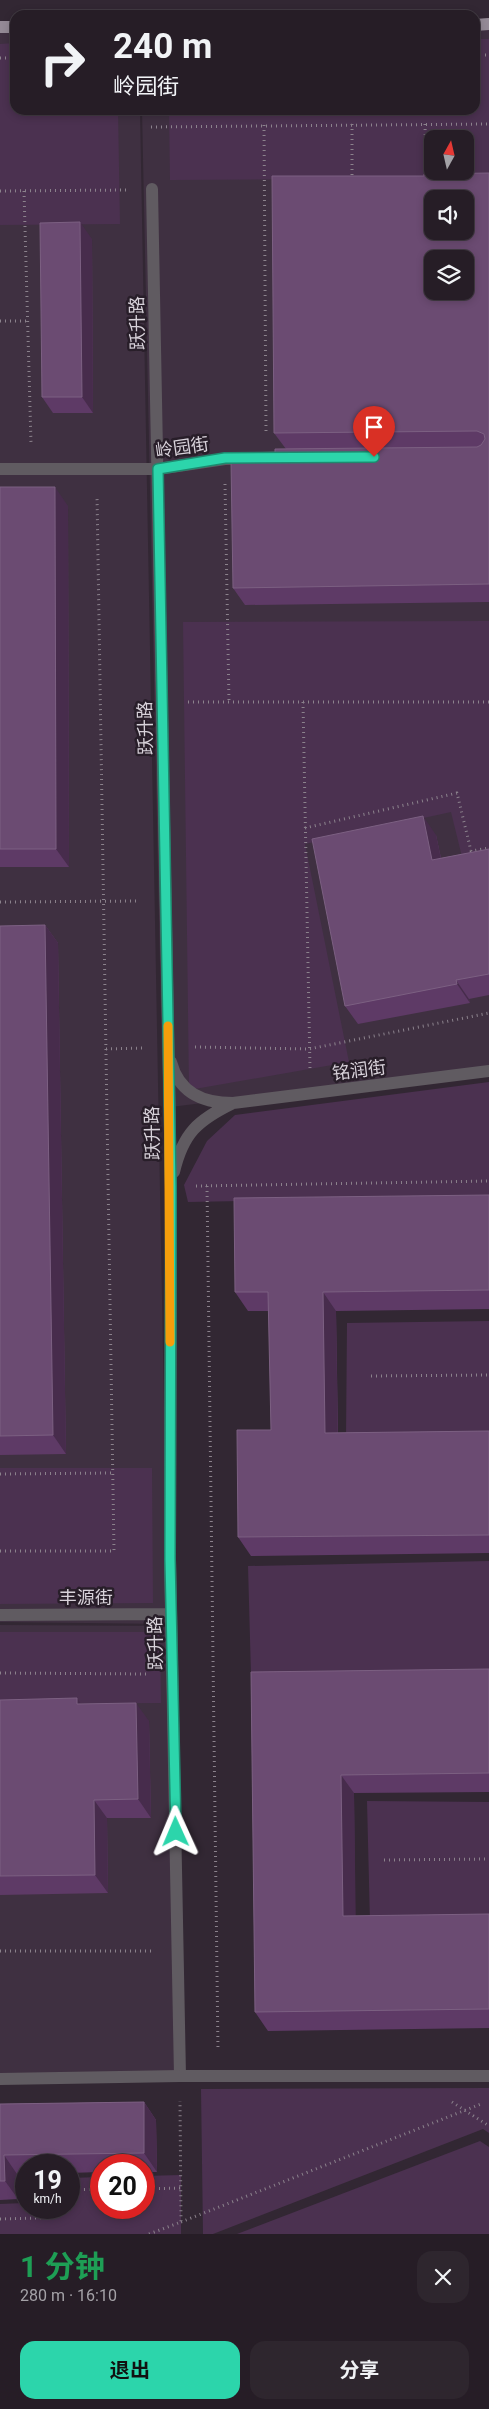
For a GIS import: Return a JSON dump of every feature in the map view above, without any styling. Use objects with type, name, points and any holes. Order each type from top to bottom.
[{"type":"street","name":"跃升路","points":[[152,189],[171,1187],[171,1614],[180,2076]]},
{"type":"street","name":"岭园街","points":[[0,469],[158,469],[225,458],[306,457]]},
{"type":"street","name":"铭润街","points":[[168,1047],[174,1071],[183,1085],[194,1097],[219,1103],[310,1094],[489,1071]]},
{"type":"street","name":"铭润街","points":[[171,1187],[176,1161],[188,1135],[208,1115],[233,1103]]},
{"type":"street","name":"丰源街","points":[[0,1615],[171,1614]]},
{"type":"street","points":[[0,2079],[180,2076],[489,2076]]},
{"type":"path","points":[[352,124],[352,183]]},
{"type":"path","points":[[425,124],[426,183]]},
{"type":"path","points":[[151,127],[489,124]]},
{"type":"path","points":[[264,125],[267,458]]},
{"type":"path","points":[[0,192],[152,189]]},
{"type":"path","points":[[24,191],[32,469]]},
{"type":"path","points":[[0,321],[28,321]]},
{"type":"path","points":[[225,458],[229,702]]},
{"type":"path","points":[[0,1551],[114,1551],[97,469]]},
{"type":"path","points":[[162,702],[489,702]]},
{"type":"path","points":[[303,702],[310,1094]]},
{"type":"path","points":[[305,828],[457,793],[471,851],[489,848]]},
{"type":"path","points":[[0,902],[166,901]]},
{"type":"path","points":[[106,1049],[168,1047],[309,1049],[489,1013]]},
{"type":"path","points":[[171,1187],[489,1181]]},
{"type":"path","points":[[207,1186],[218,2076]]},
{"type":"path","points":[[371,1376],[489,1375]]},
{"type":"path","points":[[0,1474],[113,1473]]},
{"type":"path","points":[[0,1673],[173,1674]]},
{"type":"path","points":[[384,1860],[489,1859]]},
{"type":"path","points":[[0,1951],[177,1951]]},
{"type":"path","points":[[180,2076],[181,2222]]},
{"type":"path","points":[[149,2234],[489,2100]]},
{"type":"path","points":[[155,2189],[181,2188]]},
{"type":"path","points":[[0,2219],[15,2219]]},
{"type":"shaded area","points":[[480,28],[489,28],[489,1067],[163,1108],[142,115],[480,115]]},
{"type":"shaded area","points":[[0,32],[10,32],[10,115],[140,115],[168,1624],[0,1622]]},
{"type":"shaded area","points":[[480,39],[489,39],[489,178],[474,178],[474,130],[424,130],[424,178],[170,180],[169,115],[480,115]]},
{"type":"shaded area","points":[[10,43],[10,115],[118,115],[120,224],[0,225],[0,44]]},
{"type":"shaded area","points":[[489,621],[489,856],[463,861],[451,812],[305,844],[349,1062],[189,1090],[183,622]]},
{"type":"shaded area","points":[[489,1082],[489,1196],[188,1202],[184,1185],[207,1141],[235,1115]]},
{"type":"shaded area","points":[[489,1321],[489,1438],[346,1438],[347,1323]]},
{"type":"shaded area","points":[[0,1468],[152,1468],[153,1603],[0,1604]]},
{"type":"shaded area","points":[[489,1561],[489,1677],[251,1675],[248,1566]]},
{"type":"shaded area","points":[[0,1625],[169,1626],[177,2072],[0,2076]]},
{"type":"shaded area","points":[[0,1632],[160,1632],[161,1703],[0,1704]]},
{"type":"shaded area","points":[[367,1801],[489,1802],[489,1920],[370,1923]]},
{"type":"shaded area","points":[[489,2088],[489,2133],[483,2129],[213,2234],[203,2234],[201,2089]]},
{"type":"shaded area","points":[[480,2141],[489,2147],[489,2234],[237,2234]]},
{"type":"shaded area","points":[[181,2175],[181,2234],[0,2234],[0,2204],[15,2203],[15,2219],[80,2219],[80,2178],[90,2177],[90,2219],[155,2219],[155,2176]]},
{"type":"building","points":[[474,173],[489,173],[489,584],[233,588],[231,461],[275,460],[275,449],[477,447],[485,439],[484,434],[477,431],[274,433],[272,176],[424,176],[424,180],[474,180]]},
{"type":"building","points":[[80,222],[82,397],[42,397],[40,223]]},
{"type":"building","points":[[0,487],[55,487],[56,849],[0,849]]},
{"type":"building","points":[[423,816],[432,860],[489,849],[489,974],[456,980],[457,984],[345,1006],[312,839]]},
{"type":"building","points":[[45,925],[53,1435],[0,1436],[0,926]]},
{"type":"building","points":[[489,1195],[489,1290],[323,1292],[325,1433],[489,1431],[489,1535],[238,1537],[237,1430],[271,1430],[268,1292],[235,1292],[234,1198]]},
{"type":"building","points":[[489,1669],[489,1773],[341,1775],[343,1916],[489,1914],[489,2009],[255,2012],[251,1672]]},
{"type":"building","points":[[77,1698],[77,1704],[136,1703],[138,1799],[94,1800],[95,1875],[0,1876],[0,1700]]},
{"type":"building","points":[[144,2102],[144,2153],[4,2155],[5,2181],[0,2181],[0,2104]]},
{"type":"slow traffic","points":[[168,1026],[171,1187],[170,1342]]},
{"type":"route","points":[[176,1832],[170,1559],[171,1187],[158,469],[225,458],[374,457]]}]
